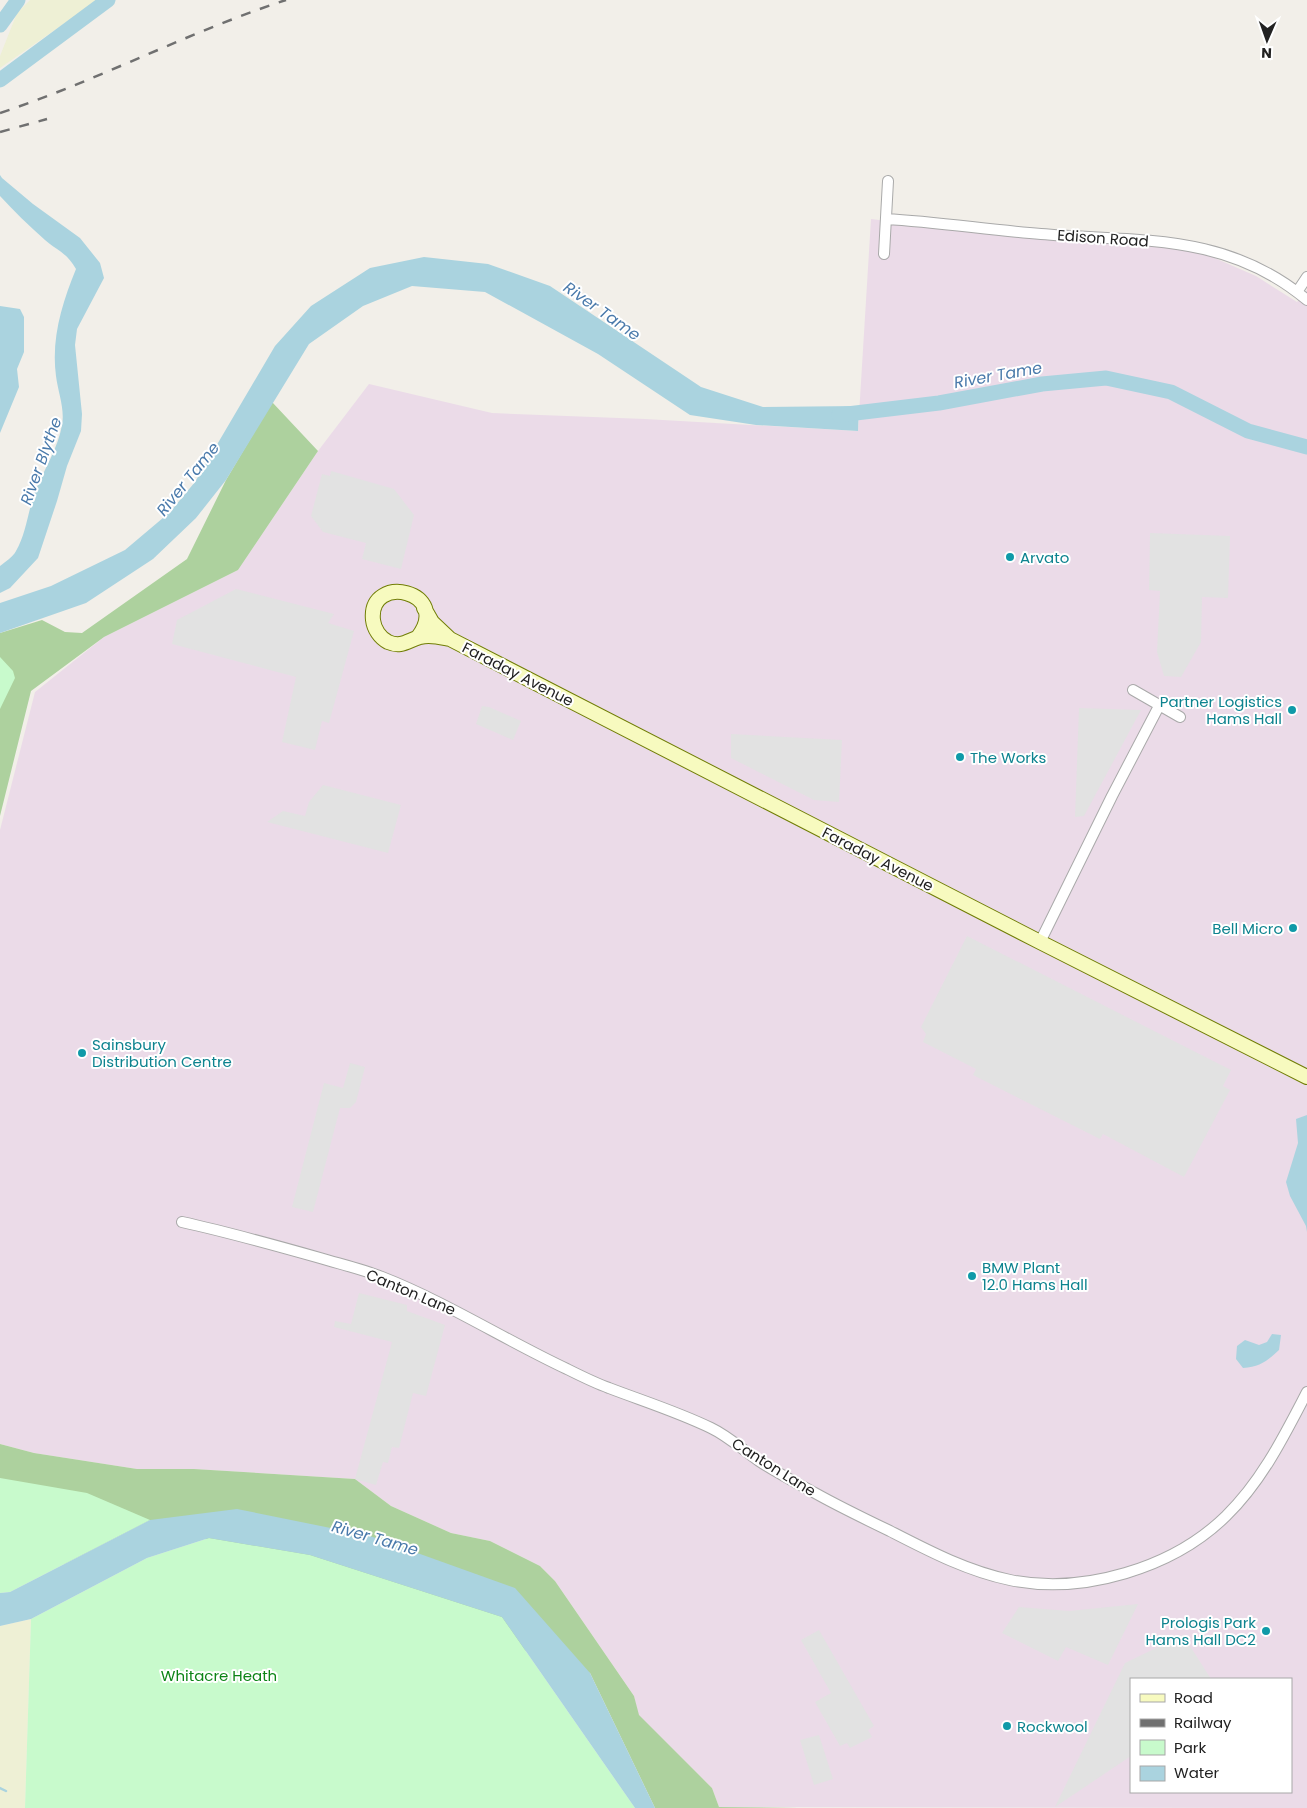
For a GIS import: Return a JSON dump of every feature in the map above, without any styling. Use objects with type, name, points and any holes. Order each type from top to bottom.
[{"type":"street","points":[[884,254],[888,181]]},
{"type":"street","name":"Edison Road","points":[[886,219],[1042,234],[1173,242],[1212,250],[1234,258],[1277,278],[1307,300]]},
{"type":"street","points":[[1297,292],[1307,277]]},
{"type":"street","points":[[396,591],[415,596],[424,608],[426,623],[418,637],[404,644],[388,642],[379,634],[375,629],[373,614],[379,601],[384,596],[396,591]]},
{"type":"street","name":"Faraday Avenue","points":[[424,608],[432,622],[450,639]]},
{"type":"street","name":"Faraday Avenue","points":[[418,637],[431,635],[450,639],[1040,942],[1307,1076]]},
{"type":"street","points":[[1133,690],[1180,717]]},
{"type":"street","points":[[1040,942],[1112,796],[1160,706]]},
{"type":"street","name":"Canton Lane","points":[[182,1222],[230,1233],[381,1277],[462,1314],[548,1360],[598,1383],[663,1407],[714,1429],[762,1463],[818,1495],[940,1557],[963,1566],[1012,1580],[1037,1583],[1071,1583],[1100,1580],[1165,1559],[1202,1536],[1225,1517],[1264,1470],[1307,1392]]},
{"type":"shaded area","points":[[871,219],[1172,247],[1210,256],[1256,276],[1297,302],[1307,290],[1307,1808],[719,1807],[712,1788],[638,1715],[634,1696],[555,1581],[540,1566],[490,1541],[451,1533],[391,1506],[355,1479],[194,1469],[137,1469],[34,1453],[0,1444],[0,830],[35,692],[104,637],[238,570],[318,451],[369,384],[492,413],[645,419],[858,431]]},
{"type":"shaded area","points":[[331,471],[394,489],[414,515],[401,569],[362,559],[366,543],[323,532],[311,516],[322,474],[330,476]]},
{"type":"shaded area","points":[[1150,533],[1230,536],[1228,598],[1202,597],[1201,642],[1181,677],[1164,676],[1157,652],[1160,591],[1149,590]]},
{"type":"shaded area","points":[[236,589],[334,614],[328,623],[354,631],[329,723],[322,721],[315,750],[282,742],[296,677],[172,644],[177,620]]},
{"type":"shaded area","points":[[482,706],[489,707],[521,721],[513,740],[476,724]]},
{"type":"shaded area","points":[[1079,708],[1141,710],[1084,816],[1075,817]]},
{"type":"shaded area","points":[[731,734],[842,740],[839,802],[814,800],[731,758]]},
{"type":"shaded area","points":[[323,785],[401,805],[388,853],[267,822],[283,811],[305,816],[309,802]]},
{"type":"shaded area","points":[[967,936],[1231,1070],[1223,1086],[1230,1090],[1184,1177],[1103,1134],[1100,1139],[973,1075],[976,1069],[923,1042],[926,1034],[921,1027]]},
{"type":"shaded area","points":[[350,1063],[365,1067],[356,1102],[350,1108],[340,1108],[313,1212],[292,1207],[324,1083],[343,1088]]},
{"type":"shaded area","points":[[359,1293],[407,1305],[407,1311],[445,1325],[426,1396],[413,1393],[399,1448],[392,1447],[388,1463],[383,1462],[376,1485],[355,1479],[392,1342],[334,1327],[335,1321],[351,1324]]},
{"type":"shaded area","points":[[1138,1604],[1108,1665],[1066,1647],[1058,1661],[1002,1633],[1019,1607],[1069,1611]]},
{"type":"shaded area","points":[[819,1630],[874,1726],[868,1730],[872,1737],[850,1748],[847,1743],[840,1746],[815,1702],[831,1693],[801,1640]]},
{"type":"shaded area","points":[[1183,1635],[1210,1678],[1130,1678],[1130,1757],[1055,1807],[1125,1663]]},
{"type":"shaded area","points":[[819,1735],[833,1779],[814,1785],[800,1740]]},
{"type":"green space","points":[[30,0],[98,0],[0,68],[0,56],[17,13]]},
{"type":"green space","points":[[272,402],[318,451],[238,570],[104,637],[31,691],[0,816],[0,633],[42,620],[65,632],[82,633],[187,559],[226,480]]},
{"type":"green space","points":[[0,657],[13,671],[15,678],[0,709]]},
{"type":"green space","points":[[0,1444],[34,1453],[137,1469],[194,1469],[355,1479],[391,1506],[451,1533],[490,1541],[540,1566],[555,1581],[634,1696],[639,1715],[712,1788],[719,1807],[798,1808],[655,1808],[590,1673],[150,1520],[64,1564],[0,1478]]},
{"type":"green space","points":[[0,1478],[87,1493],[150,1520],[10,1592],[0,1593]]},
{"type":"green space","name":"Whitacre Heath","points":[[209,1538],[310,1555],[502,1617],[635,1808],[25,1808],[31,1619],[147,1558]]},
{"type":"green space","points":[[31,1619],[25,1808],[0,1808],[0,1626]]},
{"type":"water","points":[[0,175],[33,204],[80,238],[100,263],[104,278],[77,329],[75,345],[82,414],[81,431],[67,466],[38,558],[10,588],[0,593],[0,566],[13,555],[20,544],[36,489],[54,450],[62,425],[63,413],[55,362],[56,335],[62,308],[76,269],[66,256],[39,235],[0,196]]},
{"type":"water","points":[[424,257],[488,264],[550,286],[701,387],[763,407],[859,406],[858,431],[756,425],[690,415],[598,354],[485,292],[412,286],[363,306],[309,344],[226,480],[196,518],[153,559],[86,603],[0,633],[0,603],[51,586],[125,550],[170,512],[195,482],[275,346],[311,306],[370,268]]},
{"type":"water","points":[[0,306],[20,309],[24,317],[24,352],[17,369],[19,387],[0,433]]},
{"type":"water","points":[[1307,1115],[1307,1232],[1306,1226],[1290,1196],[1286,1182],[1298,1143],[1296,1119]]},
{"type":"water","points":[[1272,1334],[1281,1335],[1279,1350],[1263,1363],[1243,1368],[1236,1359],[1237,1346],[1245,1340],[1259,1345],[1267,1342]]},
{"type":"water","points":[[237,1509],[370,1536],[515,1588],[590,1673],[655,1808],[635,1808],[502,1617],[310,1555],[209,1538],[147,1558],[31,1619],[0,1626],[0,1593],[10,1592],[150,1520]]},
{"type":"waterway","name":"River Blythe","points":[[0,25],[18,0]]},
{"type":"waterway","points":[[0,80],[108,0]]},
{"type":"waterway","name":"River Tame","points":[[839,415],[939,403],[1042,384],[1106,378],[1171,392],[1248,431],[1307,447]]},
{"type":"waterway","points":[[0,1788],[6,1791]]},
{"type":"railway","points":[[0,113],[286,0]]},
{"type":"railway","points":[[0,132],[47,119]]},
{"type":"place","name":"Arvato","points":[[1010,557]]},
{"type":"place","name":"Partner Logistics Hams Hall","points":[[1292,710]]},
{"type":"place","name":"The Works","points":[[960,757]]},
{"type":"place","name":"Bell Micro","points":[[1293,928]]},
{"type":"place","name":"Sainsbury Distribution Centre","points":[[82,1053]]},
{"type":"place","name":"BMW Plant 12.0 Hams Hall","points":[[972,1276]]},
{"type":"place","name":"Prologis Park Hams Hall DC2","points":[[1266,1631]]},
{"type":"place","name":"Rockwool","points":[[1007,1726]]}]
